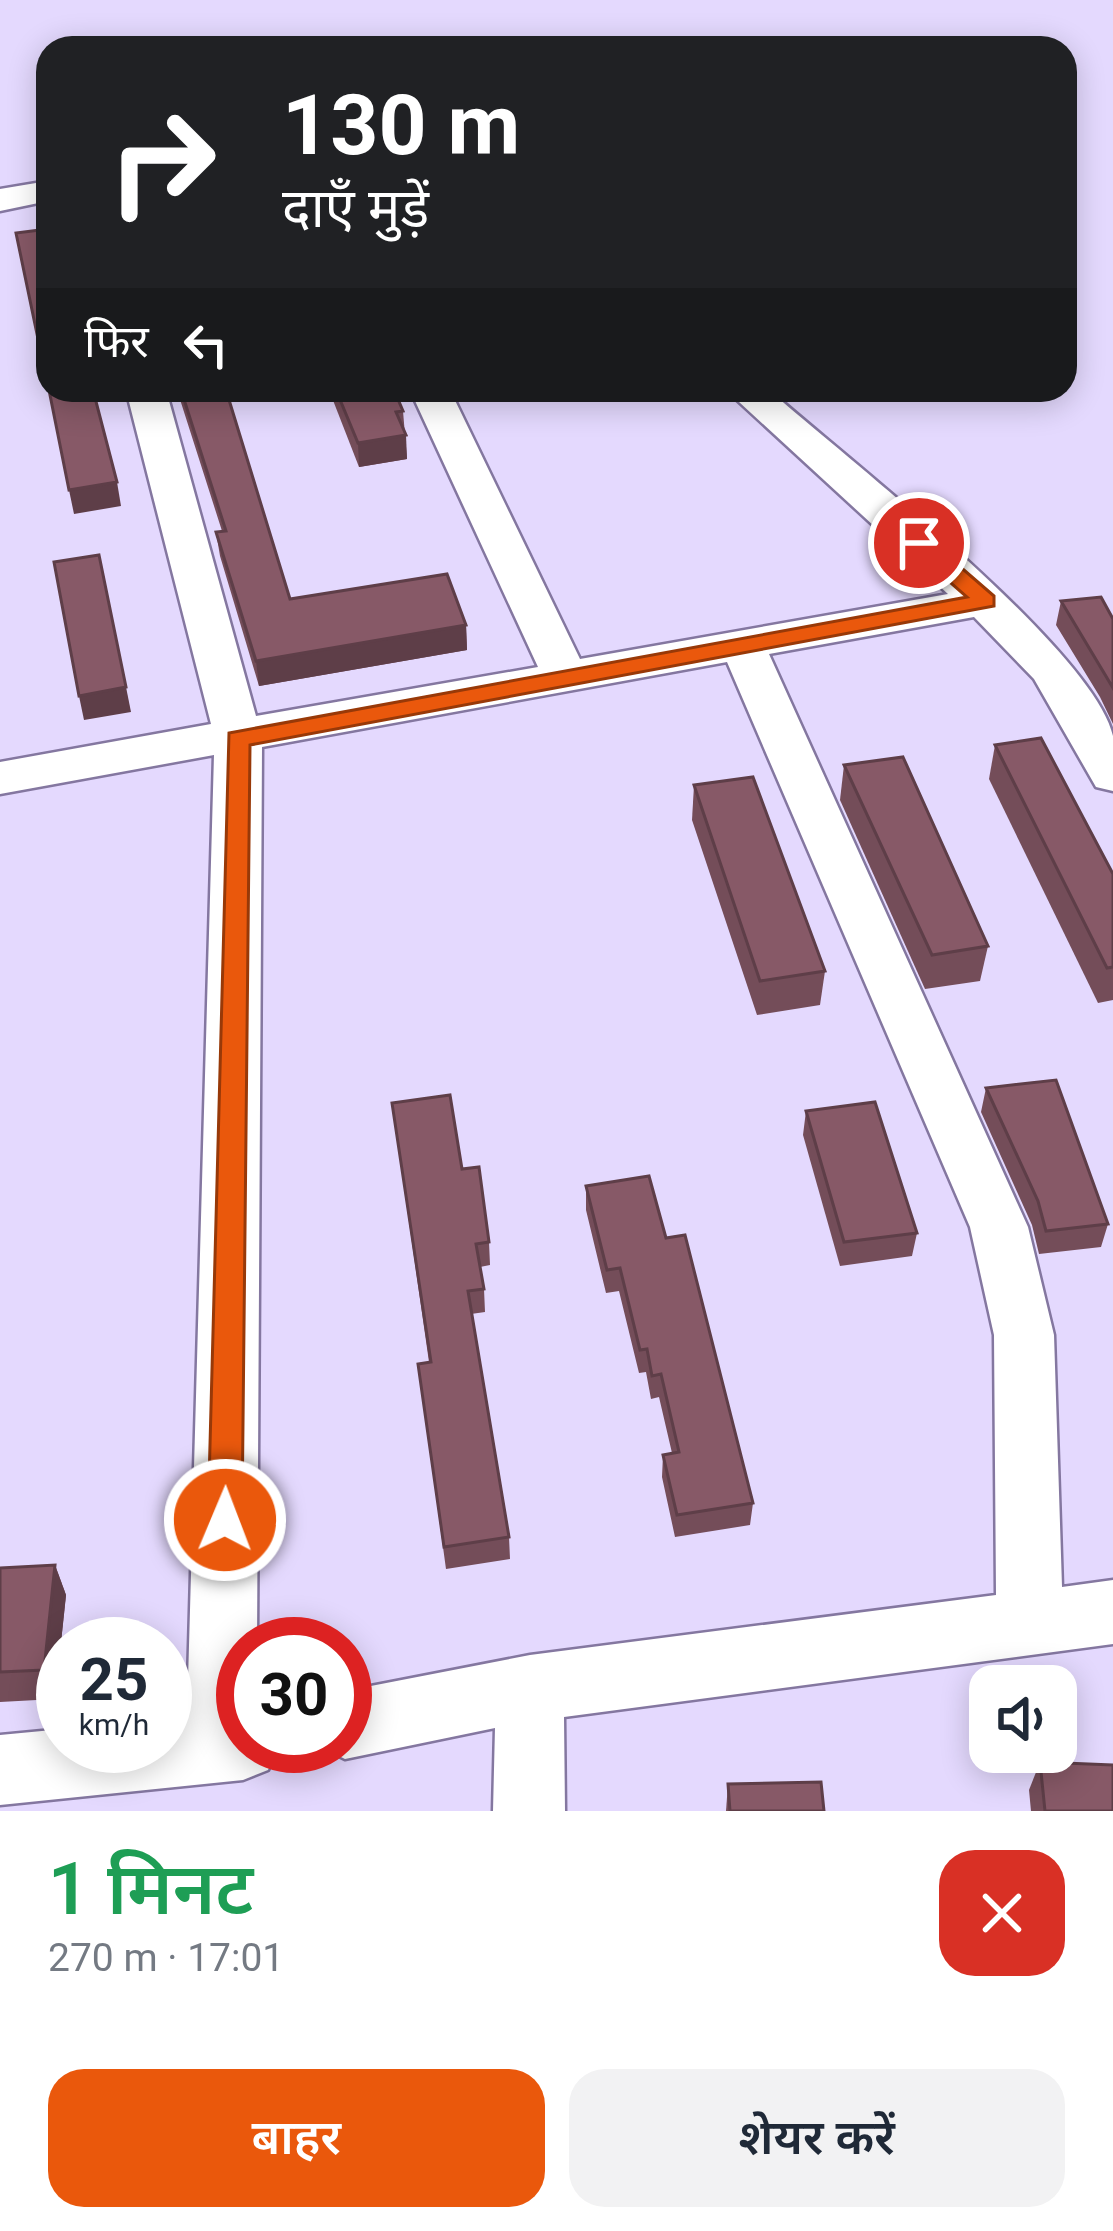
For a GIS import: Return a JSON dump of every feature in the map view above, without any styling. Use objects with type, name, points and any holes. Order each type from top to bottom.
[{"type":"street","points":[[0,200],[36,193]]},
{"type":"street","points":[[149,402],[238,739],[233,1617]]},
{"type":"street","points":[[436,402],[565,676]]},
{"type":"street","points":[[760,402],[986,601],[1053,671],[1113,775]]},
{"type":"street","points":[[0,778],[238,739],[986,601]]},
{"type":"street","points":[[742,644],[999,1227],[1024,1335],[1030,1622]]},
{"type":"street","points":[[372,1720],[530,1688],[1113,1612]]},
{"type":"street","points":[[529,1811],[530,1688]]},
{"type":"street","points":[[0,1770],[216,1750]]},
{"type":"building","points":[[36,230],[36,329],[16,233]]},
{"type":"building","points":[[51,402],[96,402],[117,482],[69,490]]},
{"type":"building","points":[[185,402],[230,402],[290,599],[447,574],[466,625],[256,661],[216,532],[226,531]]},
{"type":"building","points":[[341,402],[399,402],[403,411],[396,412],[406,435],[358,443]]},
{"type":"building","points":[[99,555],[126,687],[79,696],[54,562]]},
{"type":"building","points":[[1101,597],[1113,619],[1113,688],[1061,601]]},
{"type":"building","points":[[1041,738],[1113,874],[1113,967],[1107,968],[995,745]]},
{"type":"building","points":[[903,757],[988,946],[932,955],[844,765]]},
{"type":"building","points":[[753,777],[825,971],[760,981],[694,785]]},
{"type":"building","points":[[1056,1080],[1108,1224],[1046,1231],[1038,1201],[986,1088]]},
{"type":"building","points":[[450,1095],[462,1169],[479,1167],[489,1242],[476,1244],[484,1289],[468,1291],[509,1537],[444,1547],[418,1364],[431,1362],[392,1103]]},
{"type":"building","points":[[875,1102],[917,1233],[844,1242],[806,1111]]},
{"type":"building","points":[[649,1176],[666,1238],[685,1235],[753,1503],[677,1515],[663,1455],[679,1452],[661,1374],[652,1376],[647,1349],[640,1350],[620,1268],[607,1270],[586,1186]]},
{"type":"building","points":[[55,1565],[50,1617],[36,1617],[36,1670],[0,1672],[0,1568]]},
{"type":"building","points":[[1077,1764],[1113,1765],[1113,1811],[1045,1811],[1041,1773],[1077,1773]]},
{"type":"building","points":[[821,1782],[824,1811],[730,1811],[728,1784]]},
{"type":"route","points":[[225,1520],[238,739],[986,601],[919,543]]}]
